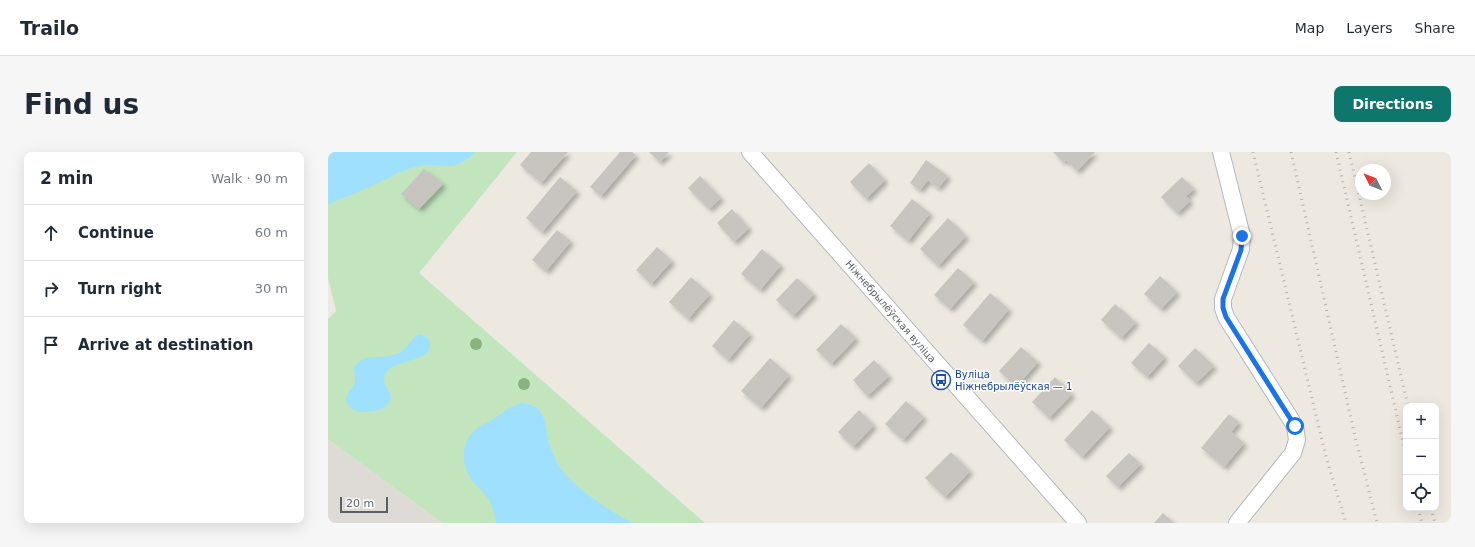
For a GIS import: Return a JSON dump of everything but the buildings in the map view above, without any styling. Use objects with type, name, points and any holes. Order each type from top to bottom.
[{"type":"street","name":"Ніжнебрылёўская вуліца","points":[[750,152],[1078,523]]},
{"type":"street","points":[[1221,152],[1242,236],[1241,250],[1223,299],[1223,308],[1226,317],[1295,426],[1297,440],[1293,453],[1237,523]]},
{"type":"shaded area","points":[[328,439],[442,523],[328,523]]},
{"type":"green space","points":[[328,152],[517,152],[419,273],[705,523],[442,523],[328,439],[328,319],[336,311],[328,278]]},
{"type":"water","points":[[328,152],[475,152],[460,164],[448,166],[425,165],[407,169],[368,188],[328,204]]},
{"type":"water","points":[[419,334],[423,335],[429,340],[430,348],[420,357],[396,365],[389,369],[384,378],[385,384],[391,395],[388,404],[371,412],[359,412],[349,407],[346,397],[354,384],[354,368],[357,363],[367,358],[396,354],[403,350]]},
{"type":"water","points":[[521,403],[528,404],[538,409],[541,413],[545,421],[549,444],[556,461],[570,479],[579,488],[601,504],[632,523],[496,523],[492,505],[485,494],[473,482],[467,473],[464,459],[465,446],[467,440],[476,429],[511,407]]},
{"type":"railway","points":[[1253,152],[1326,457],[1346,523]]},
{"type":"railway","points":[[1291,152],[1355,436],[1377,523]]},
{"type":"railway","points":[[1336,152],[1403,442]]},
{"type":"railway","points":[[1349,152],[1407,403]]},
{"type":"railway","points":[[1419,511],[1422,523]]},
{"type":"railway","points":[[1432,511],[1435,523]]},
{"type":"place","name":"Вуліца Ніжнебрылёўская — 1","points":[[941,380]]},
{"type":"route","points":[[1242,236],[1241,250],[1223,299],[1223,308],[1226,317],[1295,426]]}]
